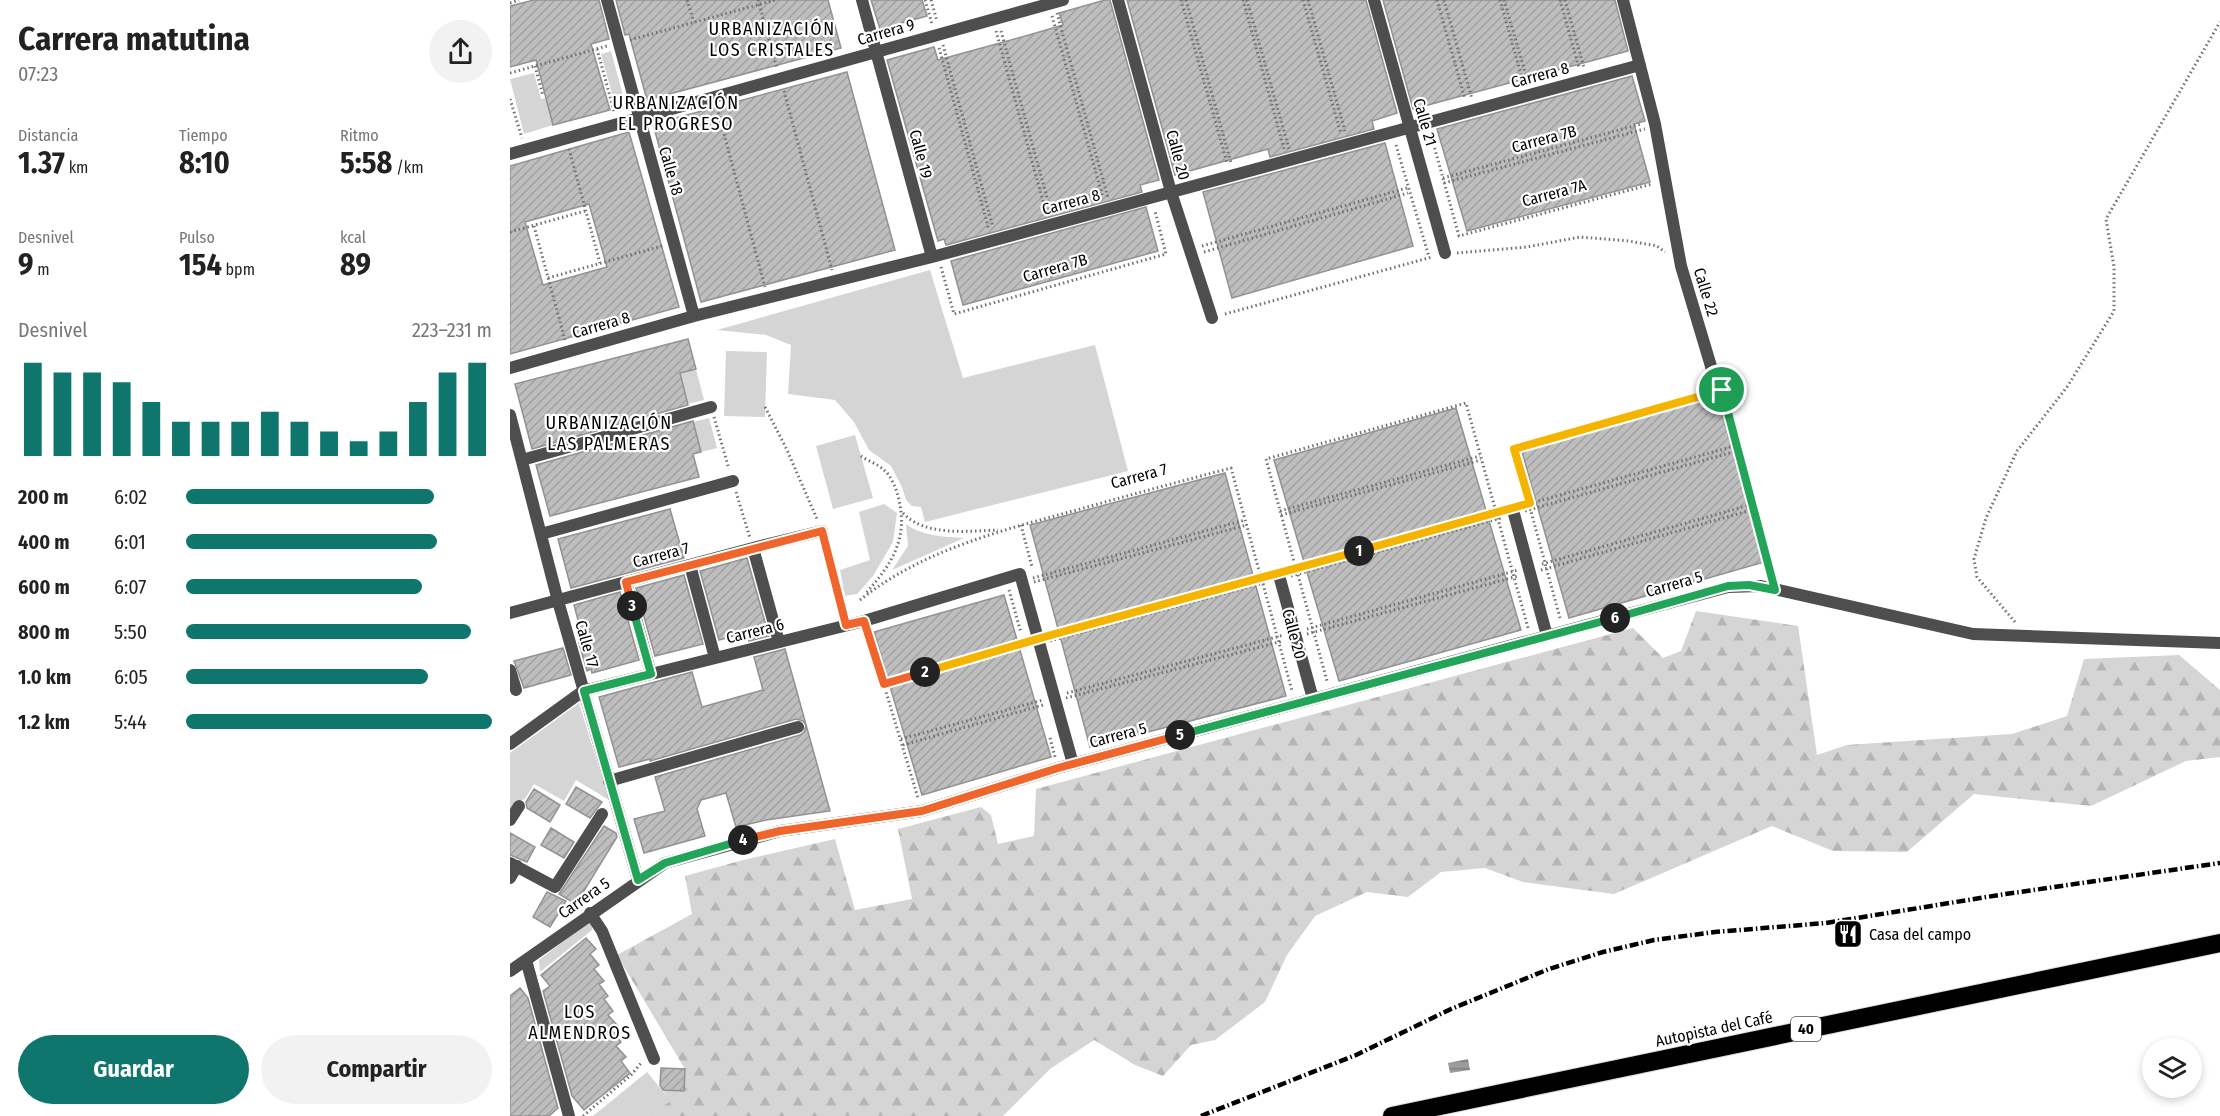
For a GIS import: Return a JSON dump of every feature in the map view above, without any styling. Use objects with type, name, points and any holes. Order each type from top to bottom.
[{"type":"highway","name":"Autopista del Café","points":[[1392,1116],[2220,943]]},
{"type":"street","name":"Calle 18","points":[[607,0],[694,316]]},
{"type":"street","name":"Calle 19","points":[[862,0],[932,257]]},
{"type":"street","name":"Calle 20","points":[[1118,0],[1171,192],[1212,318]]},
{"type":"street","name":"Calle 21","points":[[1374,0],[1445,253]]},
{"type":"street","name":"Calle 22","points":[[1623,0],[1655,124],[1681,266],[1713,372],[1722,390]]},
{"type":"street","name":"Carrera 9","points":[[510,154],[1055,2]]},
{"type":"street","name":"Carrera 8","points":[[510,368],[694,316],[932,257],[1640,65]]},
{"type":"street","points":[[522,460],[711,407]]},
{"type":"street","name":"Calle 17","points":[[510,415],[558,601],[638,880]]},
{"type":"street","points":[[541,534],[733,481]]},
{"type":"street","points":[[1513,510],[1547,636]]},
{"type":"street","name":"Carrera 7","points":[[510,613],[822,531]]},
{"type":"street","points":[[753,548],[779,642]]},
{"type":"street","points":[[690,565],[715,658]]},
{"type":"street","name":"Calle 20","points":[[1279,575],[1313,699]]},
{"type":"street","points":[[1022,579],[1073,764]]},
{"type":"street","name":"Carrera 6","points":[[510,744],[584,691],[1022,579]]},
{"type":"street","points":[[626,582],[651,674]]},
{"type":"street","name":"Carrera 5","points":[[510,971],[665,863],[769,833],[922,811],[1073,764],[1728,586],[1761,586],[1973,634],[2220,643]]},
{"type":"street","points":[[510,670],[516,690]]},
{"type":"street","points":[[609,781],[798,727]]},
{"type":"street","points":[[510,820],[519,806]]},
{"type":"street","points":[[512,869],[555,887],[602,814]]},
{"type":"street","points":[[591,913],[603,931],[653,1055]]},
{"type":"street","points":[[526,960],[569,1116]]},
{"type":"path","points":[[510,3],[519,0]]},
{"type":"path","points":[[687,0],[694,22]]},
{"type":"path","points":[[510,73],[759,2],[775,0]]},
{"type":"path","points":[[925,0],[938,35]]},
{"type":"path","points":[[931,0],[938,35],[994,240]]},
{"type":"path","points":[[1184,0],[1232,175]]},
{"type":"path","points":[[1245,0],[1290,160]]},
{"type":"path","points":[[1303,0],[1346,145]]},
{"type":"path","points":[[1308,0],[1346,145]]},
{"type":"path","points":[[1437,0],[1472,110]]},
{"type":"path","points":[[1444,0],[1472,110]]},
{"type":"path","points":[[1502,0],[1529,95]]},
{"type":"path","points":[[1560,0],[1585,80]]},
{"type":"path","points":[[1564,0],[1585,80]]},
{"type":"path","points":[[759,2],[835,281]]},
{"type":"path","points":[[1055,2],[1109,209]]},
{"type":"path","points":[[995,19],[1052,225]]},
{"type":"path","points":[[2025,636],[1977,577],[1974,559],[1986,518],[2017,451],[2067,387],[2114,311],[2114,267],[2106,219],[2220,22]]},
{"type":"path","points":[[597,49],[618,124]]},
{"type":"path","points":[[535,66],[543,96]]},
{"type":"path","points":[[714,97],[768,298]]},
{"type":"path","points":[[510,99],[526,150]]},
{"type":"path","name":"Carrera 7B","points":[[1443,178],[1651,121]]},
{"type":"path","name":"Calle 21","points":[[1427,123],[1459,236]]},
{"type":"path","name":"Carrera 7B","points":[[1444,183],[1652,127]]},
{"type":"path","points":[[1392,132],[1408,193],[1429,258]]},
{"type":"path","points":[[566,139],[600,263]]},
{"type":"path","name":"Carrera 7A","points":[[1459,236],[1659,182]]},
{"type":"path","points":[[1202,246],[1407,188]]},
{"type":"path","points":[[1204,252],[1408,193]]},
{"type":"path","name":"Carrera 7B","points":[[932,257],[940,264],[954,314],[1166,254],[1151,197]]},
{"type":"path","points":[[510,232],[585,211]]},
{"type":"path","points":[[534,226],[568,352]]},
{"type":"path","points":[[548,278],[674,243]]},
{"type":"path","points":[[1564,632],[1514,449],[1722,390],[1740,450],[1775,590]]},
{"type":"path","name":"Calle 20","points":[[1331,695],[1266,459],[1466,403],[1480,458]]},
{"type":"path","points":[[765,407],[787,450],[822,531],[846,625]]},
{"type":"path","points":[[885,686],[1261,578],[1297,574],[1497,519],[1530,503],[1738,445]]},
{"type":"path","points":[[1039,641],[1263,584],[1296,568],[1496,513],[1531,509],[1740,450]]},
{"type":"path","points":[[846,625],[861,600],[882,576],[900,544],[903,513],[896,489],[885,470],[861,456]]},
{"type":"path","points":[[1280,513],[1480,458],[1531,641]]},
{"type":"path","name":"Calle 20","points":[[1231,468],[1296,704]]},
{"type":"path","name":"Carrera 7","points":[[1005,530],[1231,468]]},
{"type":"path","points":[[903,745],[1277,637],[1314,633],[1514,577],[1545,563],[1753,504]]},
{"type":"path","points":[[901,740],[1279,642],[1312,627],[1512,572],[1546,568],[1755,509]]},
{"type":"path","points":[[903,513],[910,521],[932,528],[957,532],[1005,530]]},
{"type":"path","points":[[1022,579],[1246,523]]},
{"type":"path","points":[[861,600],[884,581],[929,558],[980,537],[1005,530]]},
{"type":"path","points":[[864,621],[922,811]]},
{"type":"path","points":[[582,1116],[653,1055]]},
{"type":"green space","points":[[611,51],[626,106],[616,108],[601,54]]},
{"type":"green space","points":[[534,73],[541,99],[546,98],[553,125],[524,134],[510,79]]},
{"type":"green space","points":[[930,270],[963,378],[1095,345],[1128,471],[925,522],[921,507],[912,506],[906,500],[891,466],[869,450],[854,422],[835,400],[788,394],[791,345],[766,335],[717,330]]},
{"type":"green space","points":[[726,351],[767,352],[765,417],[724,416]]},
{"type":"green space","points":[[696,369],[704,400],[688,404],[680,373]]},
{"type":"green space","points":[[709,418],[717,448],[701,452],[693,422]]},
{"type":"green space","points":[[855,435],[873,498],[833,509],[816,446]]},
{"type":"green space","points":[[884,504],[897,513],[893,542],[873,576],[857,594],[845,596],[840,570],[870,560],[859,512]]},
{"type":"green space","points":[[906,524],[926,533],[964,538],[892,570],[908,546]]},
{"type":"green space","points":[[1696,611],[1798,626],[1817,755],[1847,745],[2012,734],[2067,716],[2084,659],[2179,655],[2220,690],[2220,757],[2186,761],[2091,806],[1974,794],[1907,852],[1833,851],[1772,826],[1614,894],[1523,882],[1485,868],[1441,872],[1408,897],[1367,892],[1315,916],[1287,955],[1265,1002],[1215,1040],[1191,1045],[1163,1076],[1135,1065],[1094,1040],[1050,1069],[1003,1116],[652,1116],[670,1101],[663,1090],[684,1090],[685,1069],[617,955],[692,914],[685,876],[835,839],[855,910],[912,899],[898,829],[981,807],[991,815],[998,844],[1034,836],[1036,789],[1633,628],[1663,658],[1681,651]]},
{"type":"green space","points":[[579,703],[609,800],[576,780],[564,801],[534,784],[525,799],[517,801],[510,811],[510,753]]},
{"type":"green space","points":[[592,922],[592,930],[540,972],[539,960],[587,923]]},
{"type":"green space","points":[[647,1072],[671,1101],[652,1116],[593,1116]]},
{"type":"shaded area","points":[[1468,1059],[1470,1070],[1450,1073],[1448,1063]]},
{"type":"building","points":[[534,0],[599,0],[609,39],[591,44],[610,110],[553,125],[536,60],[510,67],[510,6]]},
{"type":"building","points":[[616,0],[828,0],[841,48],[647,100],[629,34],[625,35]]},
{"type":"building","points":[[871,0],[922,0],[927,16],[880,29]]},
{"type":"building","points":[[1110,0],[1159,180],[1140,185],[1142,192],[946,245],[944,239],[938,241],[887,60],[934,47],[938,60],[1029,35],[1063,25],[1059,13]]},
{"type":"building","points":[[1127,0],[1366,0],[1397,113],[1372,121],[1374,129],[1270,157],[1268,149],[1175,175]]},
{"type":"building","points":[[1383,0],[1615,0],[1628,51],[1413,109]]},
{"type":"building","points":[[847,72],[895,250],[701,302],[653,124]]},
{"type":"building","points":[[1632,76],[1645,121],[1634,124],[1650,182],[1467,231],[1437,129]]},
{"type":"building","points":[[629,132],[679,307],[510,354],[510,166]],"holes":[[[589,204],[607,267],[543,285],[525,222]]]},
{"type":"building","points":[[1385,143],[1413,246],[1232,298],[1203,192]]},
{"type":"building","points":[[1146,207],[1158,251],[963,305],[951,261]]},
{"type":"building","points":[[688,339],[696,369],[680,373],[688,405],[532,449],[515,384]]},
{"type":"building","points":[[1717,396],[1764,562],[1569,618],[1522,452]]},
{"type":"building","points":[[1456,408],[1521,630],[1339,681],[1274,460]]},
{"type":"building","points":[[693,421],[701,452],[693,454],[699,477],[550,516],[536,465]]},
{"type":"building","points":[[1225,473],[1286,696],[1090,747],[1030,525]]},
{"type":"building","points":[[670,509],[684,558],[571,588],[558,539]]},
{"type":"building","points":[[747,558],[769,636],[749,641],[747,632],[719,640],[700,571]]},
{"type":"building","points":[[684,575],[703,644],[655,656],[636,588]]},
{"type":"building","points":[[620,592],[639,660],[592,673],[591,669],[587,671],[579,643],[584,642],[574,605]]},
{"type":"building","points":[[1004,595],[1051,757],[922,795],[874,632]]},
{"type":"building","points":[[563,648],[571,675],[524,688],[514,661]]},
{"type":"building","points":[[785,649],[830,811],[766,820],[736,827],[726,793],[701,800],[697,809],[705,836],[644,853],[634,819],[665,811],[655,777],[800,735],[804,732],[806,725],[803,721],[796,719],[650,761],[650,759],[619,767],[599,697],[692,672],[702,707],[763,690],[754,657]]},
{"type":"building","points":[[576,787],[602,802],[590,818],[566,804]]},
{"type":"building","points":[[534,789],[560,805],[550,822],[527,808],[526,802]]},
{"type":"building","points":[[604,826],[616,833],[617,837],[576,904],[559,894]]},
{"type":"building","points":[[551,828],[574,842],[564,858],[541,845]]},
{"type":"building","points":[[510,833],[535,847],[527,862],[510,855]]},
{"type":"building","points":[[547,892],[566,901],[550,927],[533,917]]},
{"type":"building","points":[[586,938],[596,949],[590,954],[599,965],[594,969],[604,981],[599,984],[608,996],[604,999],[613,1011],[608,1015],[618,1026],[612,1030],[621,1042],[616,1046],[626,1057],[621,1061],[630,1073],[584,1110],[572,1096],[543,991],[550,986],[541,975]]},
{"type":"building","points":[[520,988],[528,998],[558,1108],[549,1116],[510,1116],[510,996]]},
{"type":"building","points":[[661,1068],[685,1069],[684,1091],[663,1090],[660,1085]]},
{"type":"railway","points":[[1201,1116],[1356,1055],[1451,1009],[1549,969],[1603,952],[1654,940],[1715,932],[1826,923],[2220,863]]},
{"type":"place","name":"Casa del campo","points":[[1848,934]]},
{"type":"district","name":"URBANIZACIÓN LOS CRISTALES","points":[[772,39]]},
{"type":"district","name":"URBANIZACIÓN EL PROGRESO","points":[[676,113]]},
{"type":"district","name":"URBANIZACIÓN LAS PALMERAS","points":[[609,433]]},
{"type":"district","name":"LOS ALMENDROS","points":[[580,1022]]},
{"type":"route","points":[[1722,390],[1775,590],[1761,586],[1728,586],[1058,768],[922,811],[780,831],[725,844],[665,863],[638,880],[584,691],[651,674],[626,582],[822,531],[846,625],[864,621],[884,684],[1051,635],[1530,503],[1514,449],[1722,390]]}]
